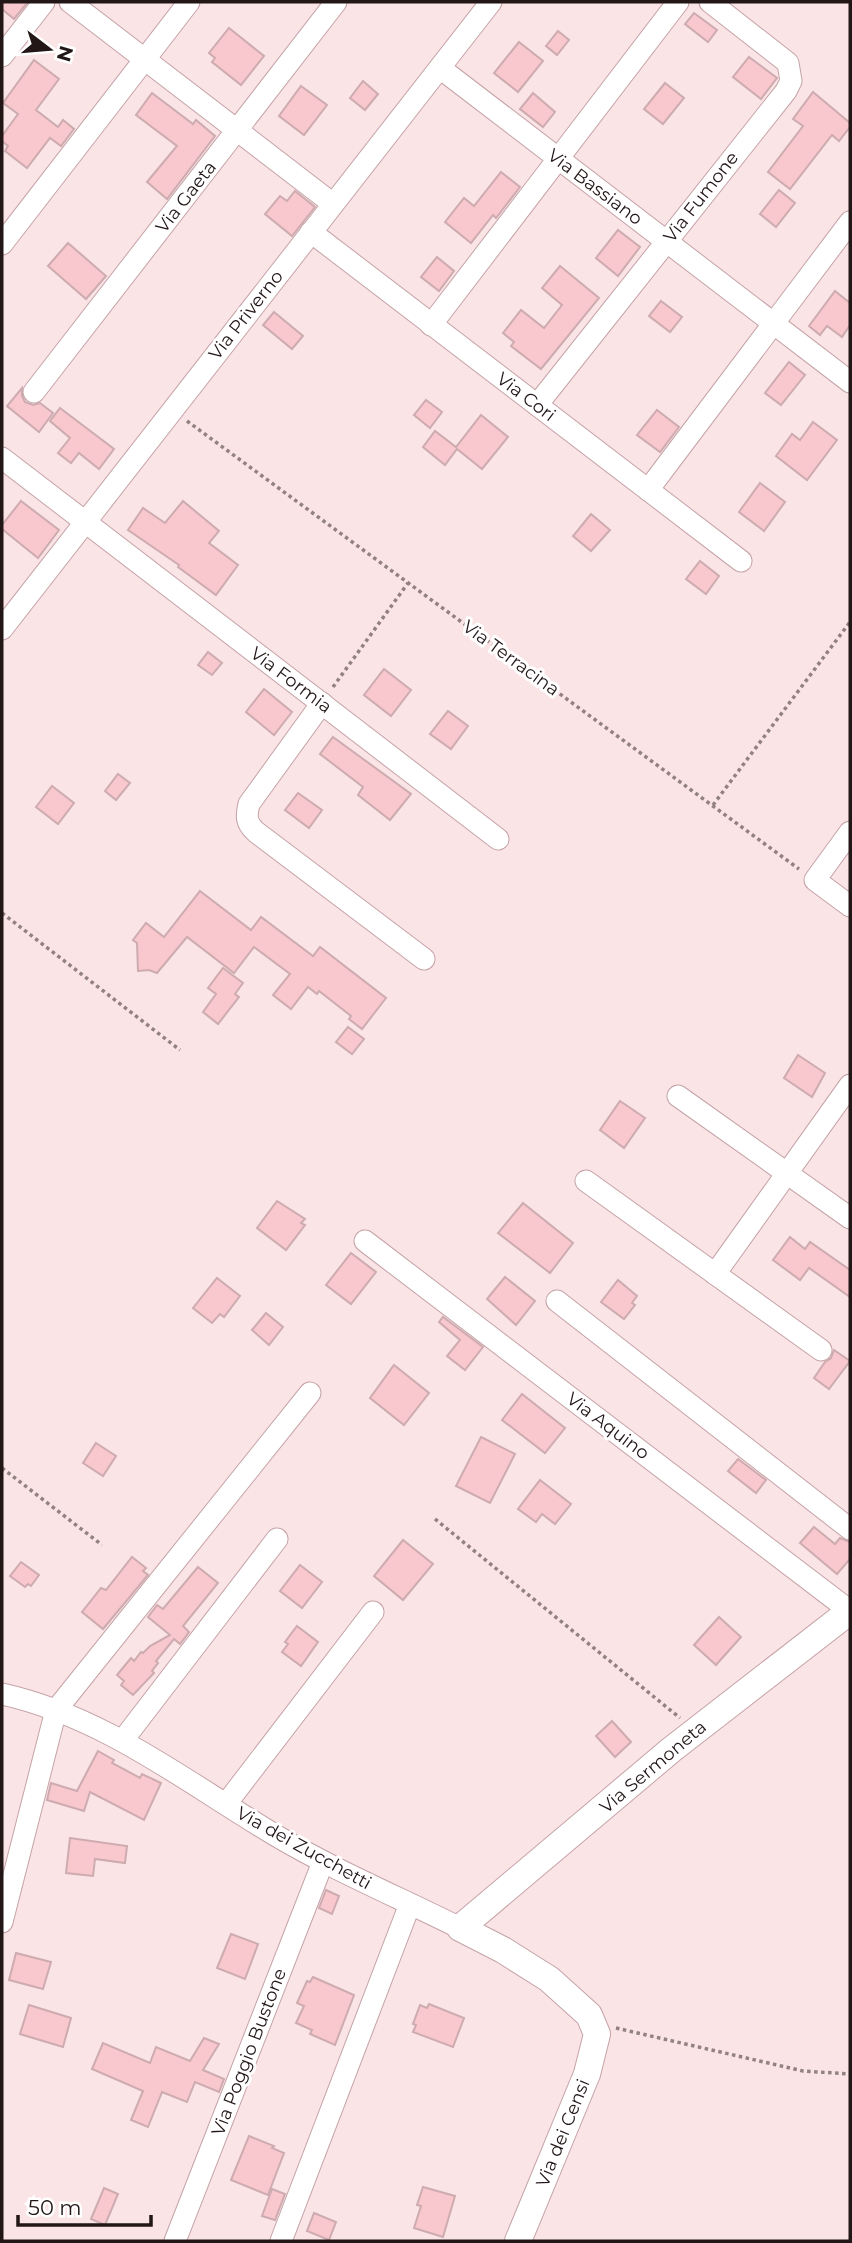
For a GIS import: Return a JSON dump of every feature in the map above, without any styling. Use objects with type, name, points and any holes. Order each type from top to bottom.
[{"type":"street","points":[[2,55],[44,2]]},
{"type":"street","points":[[70,2],[333,204]]},
{"type":"street","points":[[2,244],[189,2]]},
{"type":"street","name":"Via Gaeta","points":[[34,392],[336,2]]},
{"type":"street","name":"Via Priverno","points":[[2,629],[491,2]]},
{"type":"street","points":[[431,325],[678,2]]},
{"type":"street","name":"Via Fumone","points":[[537,405],[786,91],[791,81],[788,63],[710,2]]},
{"type":"street","name":"Via Bassiano","points":[[440,68],[850,382]]},
{"type":"street","points":[[648,490],[850,222]]},
{"type":"street","name":"Via Cori","points":[[311,232],[741,561]]},
{"type":"street","name":"Via Formia","points":[[2,458],[498,839]]},
{"type":"street","points":[[321,703],[249,804],[246,818],[248,823],[256,832],[424,959]]},
{"type":"street","points":[[850,832],[815,880],[850,906]]},
{"type":"street","points":[[715,1274],[850,1085]]},
{"type":"street","points":[[678,1096],[850,1218]]},
{"type":"street","points":[[586,1181],[821,1350]]},
{"type":"street","name":"Via Aquino","points":[[365,1241],[850,1611]]},
{"type":"street","points":[[557,1301],[850,1529]]},
{"type":"street","points":[[2,1922],[56,1710],[310,1393]]},
{"type":"street","points":[[123,1740],[277,1539]]},
{"type":"street","name":"Via Sermoneta","points":[[460,1928],[696,1731],[850,1611]]},
{"type":"street","points":[[226,1804],[373,1612]]},
{"type":"street","name":"Via dei Zucchetti","points":[[2,1694],[56,1710],[123,1740],[323,1862],[503,1950],[549,1979],[576,2002],[594,2023]]},
{"type":"street","name":"Via Poggio Bustone","points":[[175,2241],[323,1862]]},
{"type":"street","points":[[281,2241],[410,1904]]},
{"type":"street","name":"Via dei Censi","points":[[518,2241],[591,2063],[597,2038],[594,2023]]},
{"type":"path","name":"Via Terracina","points":[[172,410],[815,880]]},
{"type":"path","points":[[321,703],[408,583]]},
{"type":"path","points":[[713,806],[850,622]]},
{"type":"path","points":[[2,913],[180,1050]]},
{"type":"path","points":[[2,1468],[102,1545]]},
{"type":"path","points":[[435,1519],[696,1731]]},
{"type":"path","points":[[594,2023],[803,2071],[850,2074]]},
{"type":"building","points":[[2,2],[28,2],[14,19],[2,9]]},
{"type":"building","points":[[694,13],[717,30],[708,42],[685,24]]},
{"type":"building","points":[[229,28],[264,56],[241,85],[212,62],[215,58],[209,53]]},
{"type":"building","points":[[558,31],[569,40],[557,55],[546,46]]},
{"type":"building","points":[[519,42],[543,61],[518,92],[494,73]]},
{"type":"building","points":[[749,57],[777,78],[761,99],[733,77]]},
{"type":"building","points":[[34,60],[59,79],[36,110],[58,127],[63,120],[74,129],[61,146],[50,138],[27,168],[5,151],[8,146],[2,141],[2,136],[18,114],[3,103]]},
{"type":"building","points":[[363,81],[378,94],[365,110],[350,98]]},
{"type":"building","points":[[665,83],[684,98],[663,124],[644,109]]},
{"type":"building","points":[[301,86],[327,105],[304,135],[279,116]]},
{"type":"building","points":[[813,92],[850,123],[850,127],[839,141],[832,135],[790,189],[768,172],[803,126],[793,119]]},
{"type":"building","points":[[152,93],[193,124],[196,120],[215,136],[167,199],[147,182],[177,146],[136,115]]},
{"type":"building","points":[[533,93],[555,112],[543,127],[520,109]]},
{"type":"building","points":[[501,172],[520,187],[496,218],[493,215],[471,243],[445,222],[464,198],[474,206]]},
{"type":"building","points":[[779,190],[795,203],[776,227],[760,214]]},
{"type":"building","points":[[295,191],[315,207],[292,236],[265,214],[280,196],[287,201]]},
{"type":"building","points":[[618,230],[640,247],[618,276],[596,258]]},
{"type":"building","points":[[68,243],[106,276],[86,299],[48,266]]},
{"type":"building","points":[[437,257],[454,271],[439,291],[421,277]]},
{"type":"building","points":[[560,266],[599,298],[541,369],[511,346],[514,342],[503,333],[521,310],[544,328],[562,305],[542,288]]},
{"type":"building","points":[[835,291],[850,303],[850,325],[842,337],[827,326],[820,335],[809,326]]},
{"type":"building","points":[[661,301],[682,317],[670,332],[649,316]]},
{"type":"building","points":[[274,312],[303,336],[292,349],[263,325]]},
{"type":"building","points":[[789,362],[805,375],[781,405],[765,393]]},
{"type":"building","points":[[22,388],[25,402],[33,405],[40,403],[53,413],[39,432],[7,406]]},
{"type":"building","points":[[426,400],[442,412],[430,428],[414,415]]},
{"type":"building","points":[[60,408],[114,449],[99,469],[79,453],[71,463],[58,453],[70,438],[50,421]]},
{"type":"building","points":[[657,410],[679,427],[660,452],[637,435]]},
{"type":"building","points":[[481,415],[508,437],[482,469],[457,449],[445,465],[423,447],[435,431],[456,447]]},
{"type":"building","points":[[813,422],[837,440],[807,480],[776,456],[792,434],[800,440]]},
{"type":"building","points":[[760,483],[785,502],[764,531],[739,512]]},
{"type":"building","points":[[21,501],[59,530],[38,558],[2,529],[2,525]]},
{"type":"building","points":[[183,501],[219,531],[209,543],[238,565],[216,595],[178,567],[179,565],[128,530],[143,508],[165,523]]},
{"type":"building","points":[[591,514],[610,530],[591,551],[573,536]]},
{"type":"building","points":[[700,561],[719,576],[706,594],[686,579]]},
{"type":"building","points":[[208,652],[222,663],[212,675],[198,665]]},
{"type":"building","points":[[384,669],[411,690],[391,716],[364,695]]},
{"type":"building","points":[[264,689],[292,712],[274,735],[246,712]]},
{"type":"building","points":[[448,711],[468,726],[451,749],[430,734]]},
{"type":"building","points":[[333,737],[411,794],[390,820],[358,795],[363,787],[320,754]]},
{"type":"building","points":[[118,774],[130,783],[116,800],[105,791]]},
{"type":"building","points":[[52,786],[74,803],[58,824],[36,807]]},
{"type":"building","points":[[298,793],[322,810],[309,828],[285,810]]},
{"type":"building","points":[[200,891],[251,930],[261,917],[313,956],[320,947],[386,998],[362,1029],[349,1019],[351,1016],[319,991],[317,994],[308,987],[291,1009],[273,995],[290,974],[254,947],[234,973],[187,937],[157,973],[149,970],[138,971],[137,943],[133,940],[146,923],[164,937]]},
{"type":"building","points":[[223,968],[243,983],[235,994],[239,997],[218,1024],[203,1012],[216,994],[208,988]]},
{"type":"building","points":[[348,1027],[364,1039],[352,1054],[336,1042]]},
{"type":"building","points":[[798,1055],[825,1073],[812,1097],[784,1078]]},
{"type":"building","points":[[620,1101],[645,1118],[624,1148],[600,1130]]},
{"type":"building","points":[[277,1201],[305,1219],[301,1223],[305,1225],[286,1250],[257,1228]]},
{"type":"building","points":[[523,1203],[573,1243],[550,1273],[498,1233]]},
{"type":"building","points":[[790,1237],[805,1249],[810,1242],[850,1270],[850,1297],[809,1268],[800,1280],[773,1260]]},
{"type":"building","points":[[351,1253],[376,1272],[351,1304],[326,1285]]},
{"type":"building","points":[[505,1277],[535,1301],[516,1325],[487,1299]]},
{"type":"building","points":[[217,1278],[240,1296],[224,1317],[220,1314],[212,1323],[193,1308]]},
{"type":"building","points":[[618,1280],[637,1296],[632,1303],[635,1305],[624,1319],[601,1302]]},
{"type":"building","points":[[266,1313],[283,1327],[269,1345],[252,1330]]},
{"type":"building","points":[[443,1317],[483,1347],[465,1370],[447,1356],[460,1340],[439,1322]]},
{"type":"building","points":[[834,1350],[850,1361],[829,1389],[814,1378],[831,1358]]},
{"type":"building","points":[[394,1365],[429,1393],[404,1425],[370,1398]]},
{"type":"building","points":[[522,1394],[565,1428],[545,1453],[502,1420]]},
{"type":"building","points":[[481,1437],[515,1454],[490,1503],[456,1486]]},
{"type":"building","points":[[96,1443],[116,1456],[103,1476],[83,1463]]},
{"type":"building","points":[[738,1459],[766,1480],[756,1493],[728,1471]]},
{"type":"building","points":[[540,1480],[571,1504],[555,1524],[542,1514],[536,1522],[518,1509]]},
{"type":"building","points":[[814,1527],[835,1544],[840,1538],[850,1542],[850,1559],[837,1574],[800,1543]]},
{"type":"building","points":[[403,1540],[433,1564],[403,1600],[374,1576]]},
{"type":"building","points":[[132,1557],[146,1568],[143,1571],[148,1575],[103,1629],[82,1612],[101,1588],[106,1590]]},
{"type":"building","points":[[21,1562],[39,1575],[31,1586],[28,1584],[25,1587],[10,1576]]},
{"type":"building","points":[[300,1565],[322,1582],[302,1608],[280,1591]]},
{"type":"building","points":[[198,1567],[218,1583],[183,1626],[189,1632],[180,1644],[174,1639],[156,1661],[158,1663],[152,1671],[154,1673],[133,1695],[121,1685],[124,1681],[117,1675],[131,1658],[134,1661],[141,1652],[170,1635],[148,1617],[157,1605],[163,1609]]},
{"type":"building","points":[[719,1617],[741,1637],[716,1665],[694,1645]]},
{"type":"building","points":[[297,1626],[318,1642],[301,1666],[282,1652],[288,1644],[285,1642]]},
{"type":"building","points":[[612,1721],[631,1742],[615,1757],[596,1736]]},
{"type":"building","points":[[98,1751],[114,1760],[112,1763],[140,1778],[142,1774],[161,1783],[144,1820],[90,1792],[84,1811],[47,1800],[51,1783],[77,1791]]},
{"type":"building","points":[[70,1838],[127,1846],[125,1863],[95,1859],[93,1876],[66,1873]]},
{"type":"building","points":[[326,1890],[339,1896],[332,1914],[319,1908]]},
{"type":"building","points":[[231,1934],[258,1944],[245,1979],[217,1968]]},
{"type":"building","points":[[16,1953],[51,1962],[43,1989],[9,1980]]},
{"type":"building","points":[[313,1977],[354,1995],[335,2045],[310,2034],[312,2030],[296,2023],[304,2006],[297,2003],[307,1981],[310,1982]]},
{"type":"building","points":[[429,2004],[464,2018],[453,2047],[413,2032],[420,2005],[427,2008]]},
{"type":"building","points":[[29,2005],[71,2018],[63,2047],[20,2034]]},
{"type":"building","points":[[204,2038],[219,2044],[203,2070],[224,2079],[219,2092],[195,2082],[187,2102],[162,2092],[148,2127],[131,2120],[143,2091],[92,2069],[103,2043],[150,2063],[156,2047],[190,2061]]},
{"type":"building","points":[[249,2136],[284,2153],[268,2195],[231,2180]]},
{"type":"building","points":[[423,2187],[455,2196],[443,2237],[414,2228],[421,2206],[417,2205]]},
{"type":"building","points":[[104,2188],[118,2194],[105,2225],[91,2219]]},
{"type":"building","points":[[272,2189],[285,2194],[275,2220],[262,2216]]},
{"type":"building","points":[[314,2213],[336,2222],[329,2240],[307,2231]]}]
